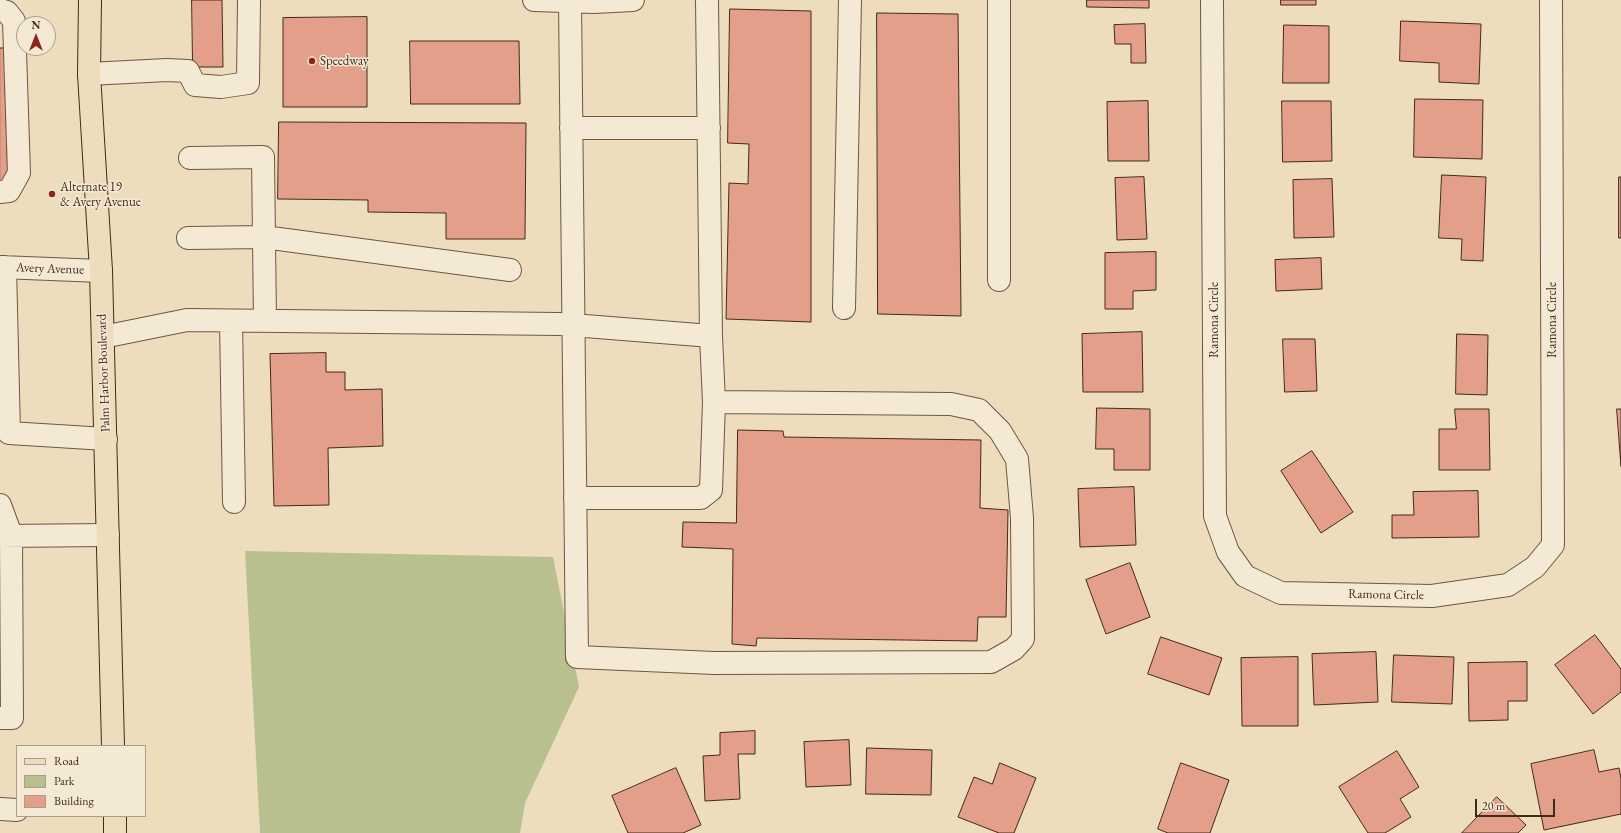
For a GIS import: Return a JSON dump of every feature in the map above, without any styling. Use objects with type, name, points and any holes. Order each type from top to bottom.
[{"type":"main road","name":"Palm Harbor Boulevard","points":[[90,0],[89,74],[101,271],[113,745]]},
{"type":"main road","points":[[115,817],[115,833]]},
{"type":"street","points":[[89,74],[167,70],[188,71],[195,85],[221,87],[248,83],[249,0]]},
{"type":"street","points":[[534,0],[633,0]]},
{"type":"street","points":[[575,498],[701,498],[711,490],[714,402],[711,336],[708,0]]},
{"type":"street","points":[[844,308],[850,0]]},
{"type":"street","points":[[999,0],[999,280]]},
{"type":"street","name":"Ramona Circle","points":[[1212,0],[1216,516],[1228,552],[1246,576],[1281,593],[1432,596],[1508,585],[1535,567],[1553,545],[1551,0]]},
{"type":"street","points":[[570,1],[577,656],[714,663],[991,662],[1014,649],[1023,639],[1022,518],[1017,459],[1000,431],[979,410],[951,404],[714,402]]},
{"type":"street","points":[[0,10],[7,12],[14,21],[19,172],[9,191],[0,192]]},
{"type":"street","points":[[571,128],[709,128]]},
{"type":"street","points":[[190,158],[263,157],[265,321]]},
{"type":"street","points":[[188,238],[264,237],[510,270]]},
{"type":"street","points":[[2,267],[9,433],[106,439]]},
{"type":"street","name":"Avery Avenue","points":[[2,267],[101,271]]},
{"type":"street","points":[[103,337],[187,320],[574,325],[711,336]]},
{"type":"street","points":[[231,321],[234,502]]},
{"type":"street","points":[[0,504],[6,536],[6,718]]},
{"type":"street","points":[[6,536],[108,535]]},
{"type":"street","points":[[0,809],[16,810]]},
{"type":"green space","points":[[245,551],[553,557],[579,687],[525,803],[520,833],[260,833]]},
{"type":"building","points":[[192,0],[222,0],[223,67],[193,67]]},
{"type":"building","points":[[1087,0],[1149,0],[1149,8],[1087,7]]},
{"type":"building","points":[[1281,0],[1316,0],[1316,5],[1281,5]]},
{"type":"building","points":[[730,9],[811,11],[811,322],[726,319],[729,183],[748,184],[749,144],[728,143]]},
{"type":"building","points":[[877,13],[958,14],[961,316],[878,314]]},
{"type":"building","points":[[367,17],[367,107],[283,107],[283,18]]},
{"type":"building","points":[[1401,21],[1481,24],[1479,84],[1439,82],[1439,63],[1400,61]]},
{"type":"building","points":[[1145,24],[1146,63],[1131,63],[1131,44],[1115,44],[1114,25]]},
{"type":"building","points":[[1284,25],[1329,26],[1329,83],[1283,83]]},
{"type":"building","points":[[410,41],[519,41],[520,104],[411,104]]},
{"type":"building","points":[[0,48],[4,48],[8,181],[0,182]]},
{"type":"building","points":[[1415,99],[1483,100],[1482,159],[1414,157]]},
{"type":"building","points":[[1148,101],[1149,161],[1108,161],[1107,102]]},
{"type":"building","points":[[1282,101],[1331,101],[1332,161],[1283,162]]},
{"type":"building","points":[[279,122],[526,123],[525,239],[446,239],[446,213],[368,212],[368,200],[278,199]]},
{"type":"building","points":[[1442,175],[1486,177],[1483,261],[1461,260],[1462,239],[1439,238]]},
{"type":"building","points":[[1144,177],[1147,239],[1117,240],[1115,178]]},
{"type":"building","points":[[1619,177],[1621,177],[1621,238],[1619,238]]},
{"type":"building","points":[[1332,179],[1334,237],[1294,238],[1293,180]]},
{"type":"building","points":[[1156,252],[1156,290],[1133,291],[1133,309],[1105,309],[1105,253]]},
{"type":"building","points":[[1321,258],[1322,289],[1276,291],[1275,260]]},
{"type":"building","points":[[1142,332],[1143,392],[1083,392],[1082,334]]},
{"type":"building","points":[[1457,334],[1488,335],[1487,395],[1456,394]]},
{"type":"building","points":[[1283,339],[1315,339],[1317,391],[1285,392]]},
{"type":"building","points":[[326,353],[326,372],[345,372],[345,390],[382,389],[383,446],[328,448],[329,505],[274,506],[270,354]]},
{"type":"building","points":[[1097,408],[1150,409],[1150,470],[1114,470],[1114,449],[1096,449]]},
{"type":"building","points":[[1455,409],[1489,409],[1490,470],[1439,470],[1439,429],[1456,429]]},
{"type":"building","points":[[1617,409],[1621,409],[1621,466]]},
{"type":"building","points":[[738,430],[783,431],[784,437],[981,440],[980,508],[1008,510],[1006,617],[978,617],[977,641],[757,638],[756,646],[732,644],[733,549],[682,547],[683,522],[736,523]]},
{"type":"building","points":[[1312,451],[1353,512],[1321,533],[1281,471]]},
{"type":"building","points":[[1134,487],[1136,545],[1080,547],[1078,489]]},
{"type":"building","points":[[1478,491],[1479,537],[1392,538],[1392,515],[1414,515],[1413,492]]},
{"type":"building","points":[[1130,563],[1150,617],[1106,634],[1086,580]]},
{"type":"building","points":[[1595,635],[1621,669],[1621,692],[1593,714],[1555,665]]},
{"type":"building","points":[[1161,637],[1222,658],[1209,695],[1148,674]]},
{"type":"building","points":[[1376,652],[1378,702],[1314,705],[1312,654]]},
{"type":"building","points":[[1394,655],[1454,657],[1452,704],[1392,702]]},
{"type":"building","points":[[1298,657],[1298,726],[1242,726],[1241,658]]},
{"type":"building","points":[[1527,662],[1527,701],[1508,701],[1508,720],[1469,721],[1468,663]]},
{"type":"building","points":[[755,731],[755,754],[738,754],[740,799],[705,801],[703,756],[720,755],[720,733]]},
{"type":"building","points":[[849,740],[851,785],[806,787],[804,742]]},
{"type":"building","points":[[867,748],[932,750],[931,795],[866,794]]},
{"type":"building","points":[[1594,750],[1599,772],[1619,768],[1621,779],[1621,814],[1544,830],[1531,764]]},
{"type":"building","points":[[1397,751],[1419,787],[1400,799],[1411,817],[1385,833],[1368,833],[1339,787]]},
{"type":"building","points":[[1000,763],[1036,778],[1014,833],[999,833],[958,817],[974,777],[992,784]]},
{"type":"building","points":[[1181,763],[1229,780],[1210,833],[1168,833],[1158,829]]},
{"type":"building","points":[[676,768],[701,825],[683,833],[628,833],[612,796]]},
{"type":"building","points":[[1497,797],[1526,825],[1518,833],[1462,833]]},
{"type":"place","name":"Speedway","points":[[312,61]]},
{"type":"place","name":"Alternate 19 & Avery Avenue","points":[[52,194]]}]
